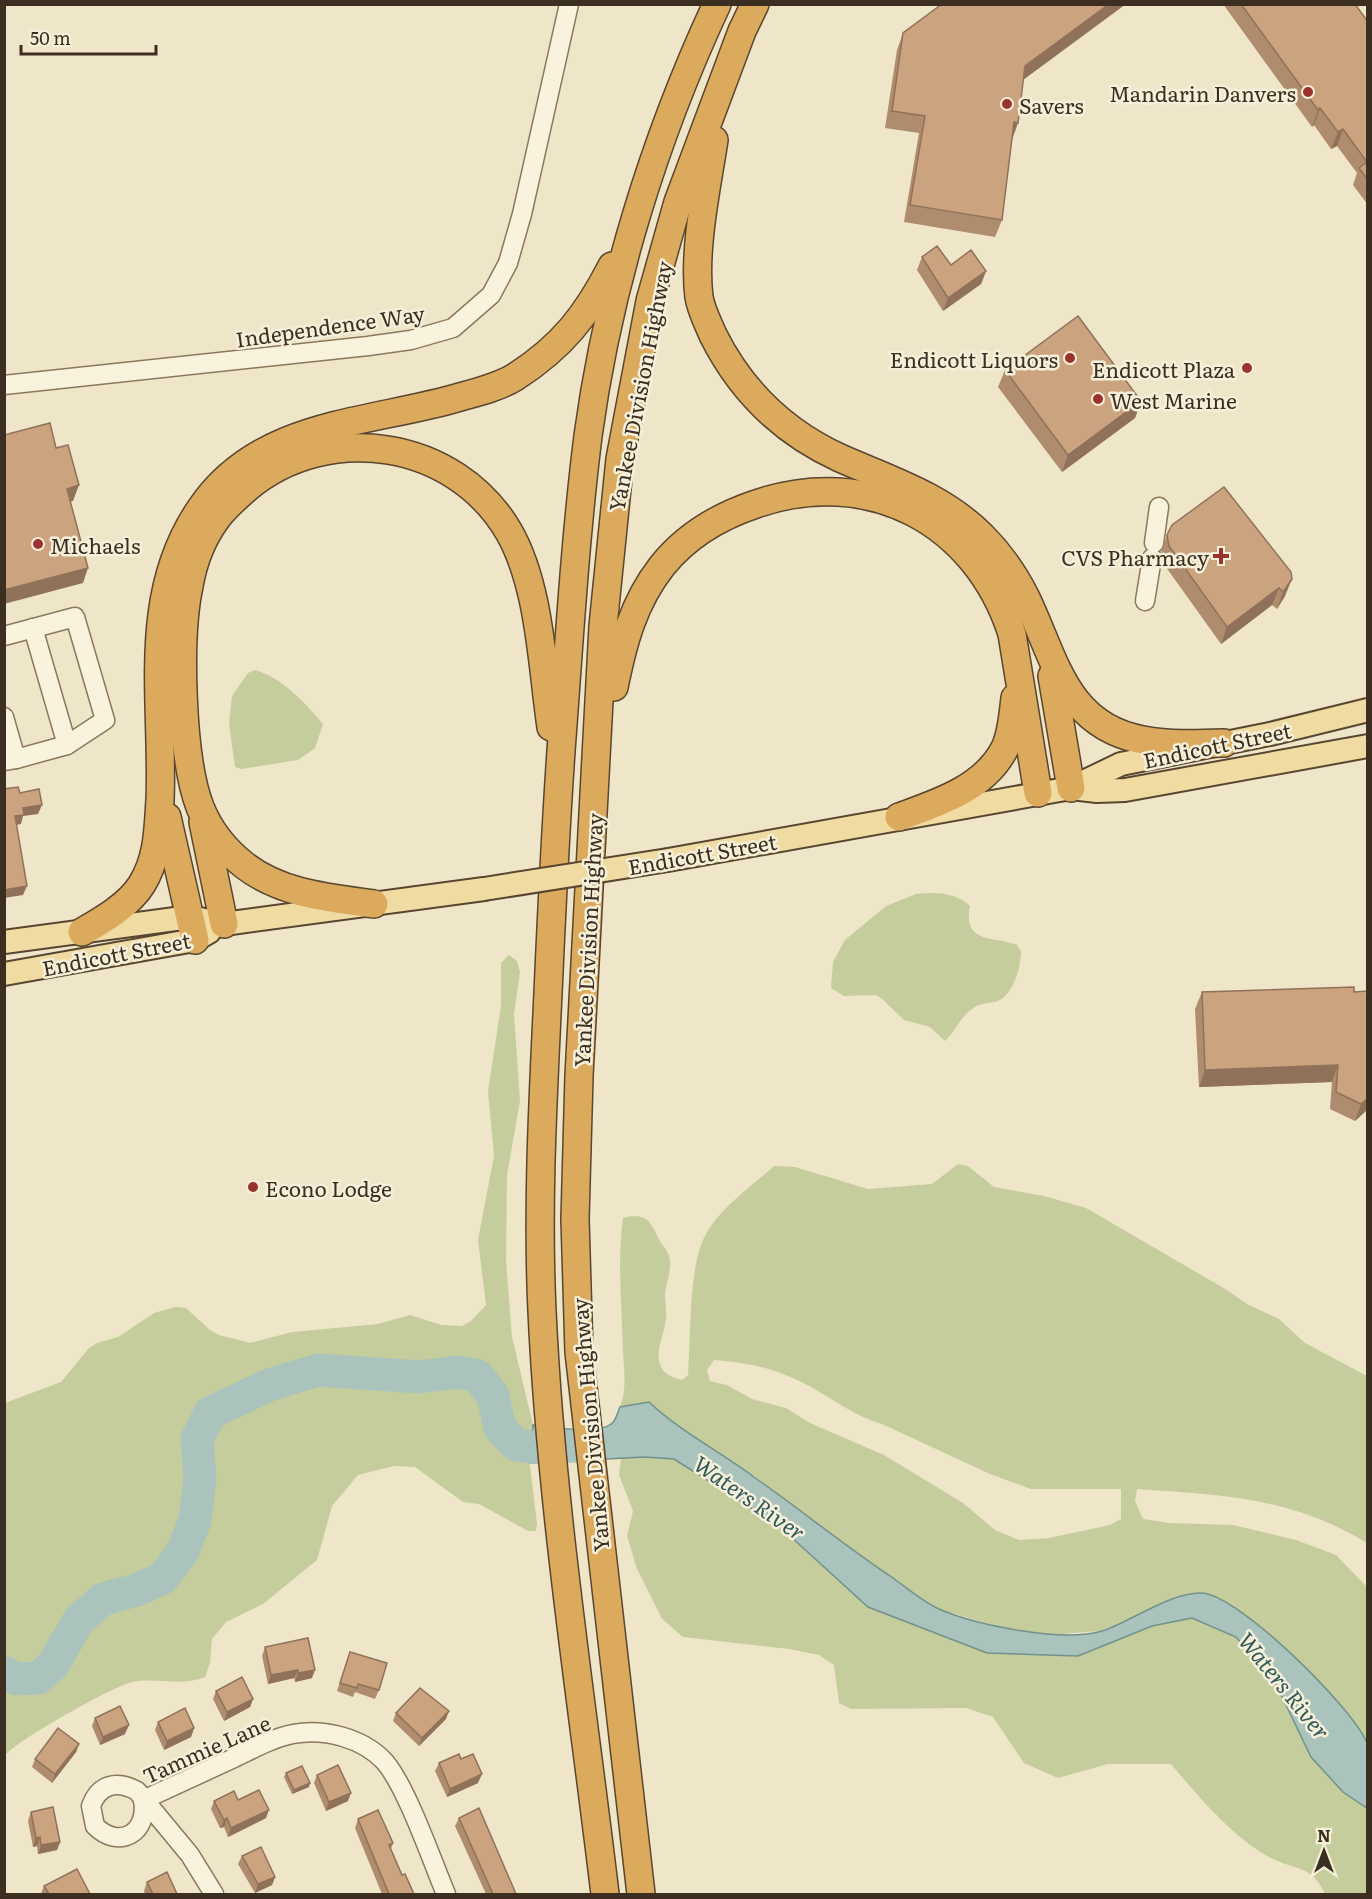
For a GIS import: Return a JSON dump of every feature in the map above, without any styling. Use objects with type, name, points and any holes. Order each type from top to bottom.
[{"type":"highway","name":"Yankee Division Highway","points":[[605,1894],[548,1408],[540,1237],[541,1164],[559,778],[577,543],[588,434],[613,305],[675,100],[717,4]]},
{"type":"highway","name":"Yankee Division Highway","points":[[641,1894],[583,1404],[576,1286],[576,1146],[603,626],[620,459],[650,301],[678,202],[722,82],[754,4]]},
{"type":"highway","points":[[722,82],[701,231],[699,297],[718,344],[735,373],[774,417],[822,450],[906,485],[942,504],[969,523],[1000,554],[1014,576],[1063,683],[1077,703],[1095,719],[1118,733],[1169,744],[1224,743]]},
{"type":"highway","points":[[82,932],[125,902],[141,886],[147,876],[158,843],[160,784],[157,663],[162,603],[174,557],[185,532],[221,483],[268,448],[302,434],[446,401],[513,379],[555,348],[578,325],[637,220]]},
{"type":"highway","points":[[224,924],[187,738],[184,622],[189,585],[199,550],[217,517],[264,474],[318,450],[374,447],[424,460],[445,470],[490,505],[509,531],[529,582],[559,778]]},
{"type":"highway","points":[[596,774],[623,640],[646,588],[681,546],[711,524],[735,511],[777,496],[835,491],[870,496],[896,504],[929,522],[977,562],[1005,611],[1016,655],[1038,793]]},
{"type":"highway","points":[[1046,649],[1065,742],[1071,788]]},
{"type":"highway","points":[[899,817],[949,798],[985,774],[998,759],[1006,746],[1012,724],[1016,655]]},
{"type":"highway","points":[[160,784],[192,928]]},
{"type":"highway","points":[[200,806],[214,833],[227,850],[260,877],[306,893],[374,904]]},
{"type":"main road","name":"Endicott Street","points":[[1071,788],[1121,764],[1368,710]]},
{"type":"main road","name":"Endicott Street","points":[[4,942],[82,932],[192,928],[484,889],[668,860],[1038,793],[1071,788],[1097,791],[1125,790],[1368,746]]},
{"type":"main road","name":"Endicott Street","points":[[4,974],[192,928]]},
{"type":"street","name":"Independence Way","points":[[4,385],[368,346],[411,340],[453,328],[491,295],[508,263],[522,214],[569,4]]},
{"type":"street","points":[[1145,601],[1159,507]]},
{"type":"street","points":[[4,636],[75,617],[105,720],[68,745],[10,760],[4,717]]},
{"type":"street","points":[[33,628],[68,745]]},
{"type":"street","name":"Tammie Lane","points":[[213,1894],[190,1855],[143,1800],[286,1736],[318,1732],[343,1737],[365,1746],[385,1763],[400,1786],[446,1894]]},
{"type":"green space","points":[[255,670],[284,685],[323,724],[315,748],[298,760],[241,769],[235,767],[229,724],[232,696],[248,673]]},
{"type":"green space","points":[[937,893],[964,901],[970,906],[970,923],[976,933],[1016,944],[1021,951],[1018,972],[1004,997],[972,1009],[945,1041],[930,1027],[904,1020],[875,995],[844,996],[831,988],[833,962],[845,940],[886,906],[916,894]]},
{"type":"green space","points":[[509,955],[517,961],[520,972],[514,1014],[520,1101],[507,1175],[506,1261],[512,1337],[533,1425],[530,1465],[536,1531],[528,1531],[479,1504],[463,1502],[415,1467],[394,1466],[358,1475],[332,1506],[317,1560],[263,1604],[226,1622],[212,1639],[210,1663],[205,1677],[178,1682],[132,1682],[86,1703],[44,1727],[5,1756],[5,1403],[61,1382],[89,1348],[97,1343],[118,1337],[154,1313],[175,1307],[186,1308],[210,1330],[219,1335],[250,1343],[292,1332],[378,1324],[410,1315],[441,1325],[462,1326],[471,1321],[486,1305],[478,1240],[494,1156],[488,1091],[501,1006],[501,963]]},
{"type":"green space","points":[[958,1164],[968,1166],[994,1187],[1044,1196],[1086,1208],[1247,1304],[1279,1319],[1305,1343],[1367,1376],[1367,1543],[1311,1516],[1256,1501],[1137,1489],[1135,1501],[1143,1519],[1170,1523],[1233,1525],[1296,1540],[1336,1555],[1368,1588],[1367,1745],[1352,1719],[1220,1598],[1201,1593],[1174,1599],[1100,1631],[1048,1635],[997,1626],[938,1609],[849,1549],[753,1475],[670,1422],[649,1402],[620,1407],[624,1394],[620,1268],[623,1218],[639,1216],[647,1220],[670,1258],[665,1295],[666,1318],[659,1360],[667,1374],[682,1380],[688,1375],[693,1283],[700,1248],[706,1234],[712,1224],[737,1197],[774,1166],[795,1167],[868,1189],[932,1184]],"holes":[[[714,1360],[756,1366],[785,1375],[806,1384],[859,1415],[990,1474],[1031,1489],[1121,1489],[1121,1519],[1110,1525],[1049,1538],[1019,1540],[995,1530],[963,1503],[884,1455],[810,1423],[786,1408],[752,1399],[727,1385],[710,1381],[707,1370]]]},
{"type":"green space","points":[[621,1458],[674,1459],[778,1525],[868,1607],[1078,1656],[1152,1626],[1192,1618],[1236,1637],[1274,1680],[1311,1757],[1343,1792],[1367,1808],[1367,1894],[1325,1894],[1309,1873],[1257,1850],[1217,1816],[1171,1764],[1108,1764],[1058,1778],[1024,1763],[993,1717],[966,1708],[851,1709],[839,1703],[834,1665],[819,1655],[789,1649],[683,1637],[662,1619],[637,1569],[627,1536],[633,1511],[619,1475]]},
{"type":"water","points":[[649,1402],[674,1423],[741,1468],[921,1599],[955,1615],[997,1626],[1043,1634],[1085,1634],[1102,1631],[1178,1597],[1202,1593],[1219,1599],[1267,1632],[1293,1656],[1341,1705],[1357,1727],[1368,1749],[1367,1808],[1343,1792],[1311,1757],[1274,1680],[1236,1637],[1192,1618],[1152,1626],[1078,1656],[987,1653],[868,1607],[778,1525],[674,1459],[644,1457],[530,1463],[533,1425],[595,1429],[613,1423],[620,1407]]},
{"type":"building","points":[[942,4],[1109,4],[1025,66],[1018,123],[1014,122],[1002,220],[910,205],[925,116],[892,111],[903,33]]},
{"type":"building","points":[[1241,4],[1355,4],[1368,22],[1368,180],[1359,168],[1367,162],[1343,129],[1338,132],[1320,108],[1318,110]]},
{"type":"building","points":[[937,246],[951,265],[971,250],[986,271],[948,298],[922,257]]},
{"type":"building","points":[[1078,316],[1141,401],[1068,455],[1005,370]]},
{"type":"building","name":"Michaels","points":[[50,423],[56,448],[68,445],[79,485],[67,489],[88,568],[4,590],[4,435]]},
{"type":"building","name":"CVS Pharmacy","points":[[1224,487],[1291,572],[1292,579],[1283,592],[1279,588],[1227,627],[1169,546],[1167,535],[1172,525]]},
{"type":"building","points":[[18,787],[20,793],[39,789],[42,805],[23,808],[24,815],[15,816],[27,886],[4,890],[4,789]]},
{"type":"building","points":[[1354,987],[1354,992],[1368,991],[1368,1098],[1361,1104],[1336,1092],[1338,1065],[1205,1070],[1202,992]]},
{"type":"building","points":[[308,1638],[315,1670],[298,1673],[298,1670],[271,1675],[265,1647]]},
{"type":"building","points":[[350,1652],[387,1663],[379,1690],[358,1684],[357,1688],[340,1683]]},
{"type":"building","points":[[242,1677],[253,1699],[227,1712],[216,1691]]},
{"type":"building","points":[[420,1688],[449,1711],[422,1738],[396,1713]]},
{"type":"building","points":[[120,1706],[129,1725],[103,1737],[95,1718]]},
{"type":"building","points":[[185,1708],[194,1728],[167,1741],[158,1722]]},
{"type":"building","points":[[58,1728],[79,1744],[55,1774],[35,1759]]},
{"type":"building","points":[[459,1754],[461,1759],[473,1754],[482,1774],[450,1789],[439,1763]]},
{"type":"building","points":[[338,1765],[351,1793],[329,1802],[317,1775]]},
{"type":"building","points":[[302,1766],[310,1783],[294,1790],[286,1773]]},
{"type":"building","points":[[259,1790],[269,1810],[231,1828],[227,1818],[224,1820],[214,1801],[234,1791],[238,1800]]},
{"type":"building","points":[[53,1807],[60,1842],[41,1845],[40,1837],[36,1838],[31,1812]]},
{"type":"building","points":[[479,1808],[516,1894],[493,1894],[459,1818]]},
{"type":"building","points":[[378,1810],[393,1843],[389,1845],[402,1875],[405,1874],[414,1894],[389,1894],[358,1819]]},
{"type":"building","points":[[261,1847],[275,1877],[258,1884],[242,1856]]},
{"type":"building","points":[[77,1869],[90,1894],[49,1894],[44,1886]]},
{"type":"building","points":[[167,1872],[177,1894],[153,1894],[147,1882]]},
{"type":"waterway","name":"Waters River","points":[[4,1672],[16,1679],[38,1678],[53,1665],[79,1620],[103,1599],[137,1590],[163,1578],[183,1551],[195,1520],[200,1479],[197,1439],[210,1413],[269,1385],[318,1370],[419,1377],[459,1372],[478,1376],[493,1396],[500,1428],[516,1445],[539,1448],[574,1446]]},
{"type":"place","name":"Mandarin Danvers","points":[[1308,92]]},
{"type":"place","name":"Savers","points":[[1007,104]]},
{"type":"place","name":"Endicott Liquors","points":[[1070,358]]},
{"type":"place","name":"Endicott Plaza","points":[[1247,368]]},
{"type":"place","name":"West Marine","points":[[1098,399]]},
{"type":"place","name":"Michaels","points":[[38,544]]},
{"type":"place","name":"CVS Pharmacy","points":[[1221,556]]},
{"type":"place","name":"Econo Lodge","points":[[253,1187]]}]
